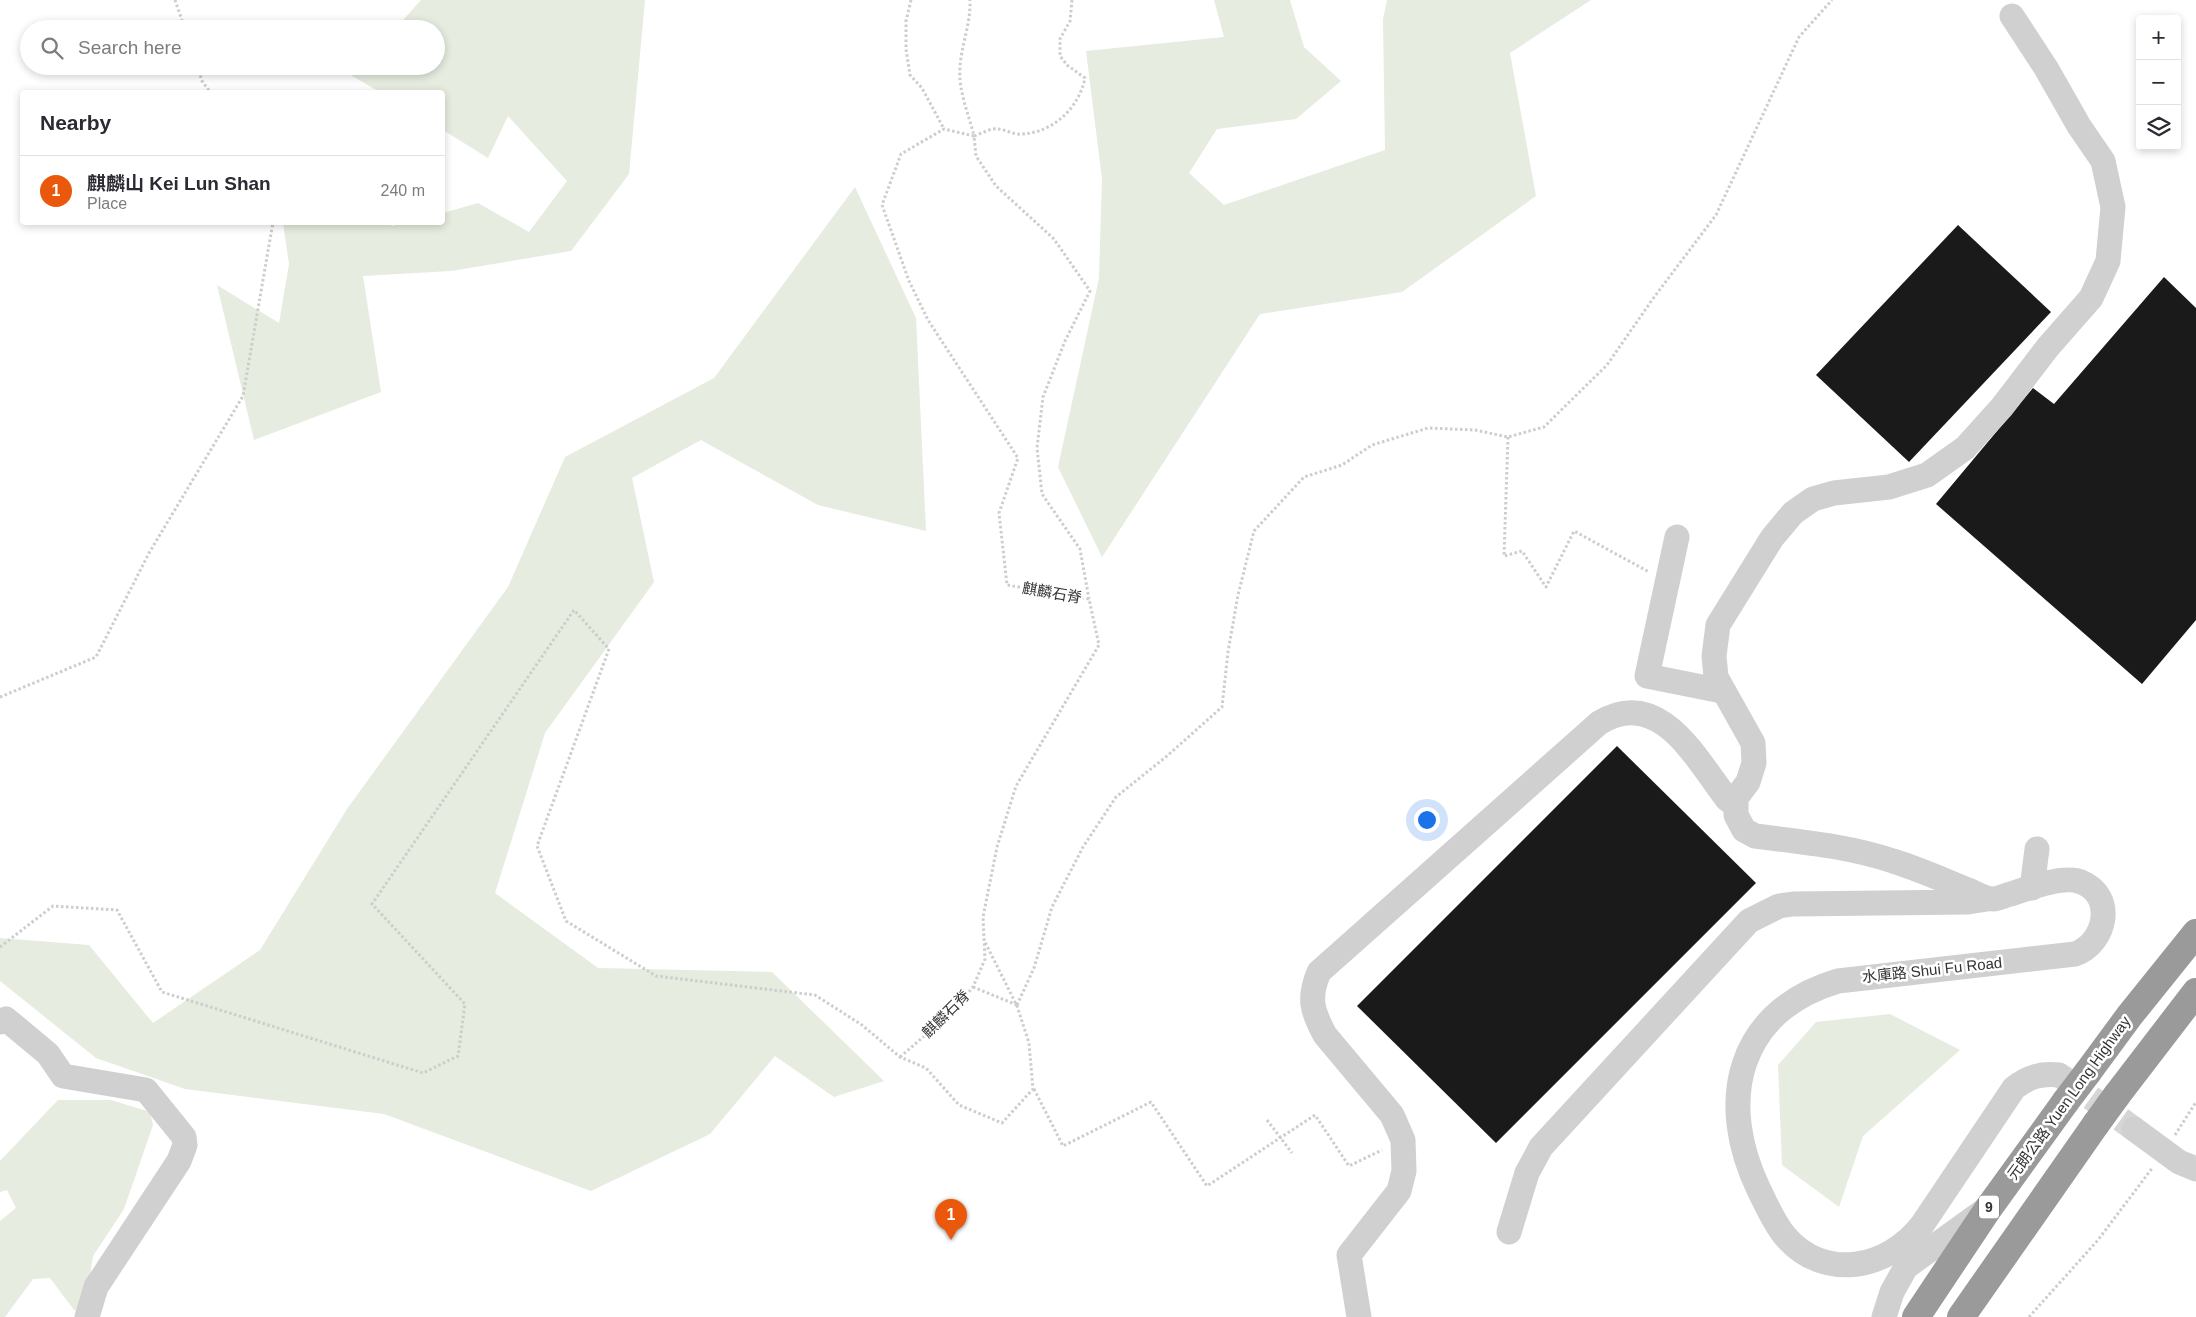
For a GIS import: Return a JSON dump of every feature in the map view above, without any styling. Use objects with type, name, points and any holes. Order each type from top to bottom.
[{"type":"highway","name":"元朗公路 Yuen Long Highway","points":[[1916,1317],[1988,1209],[2066,1101],[2130,1014],[2196,933]]},
{"type":"highway","points":[[1961,1317],[2096,1124],[2196,992]]},
{"type":"street","points":[[1989,898],[1894,861],[1861,851],[1817,843],[1755,836],[1740,824],[1735,805],[1736,798],[1748,782],[1754,763],[1753,743],[1722,691],[1716,677],[1714,656],[1718,625],[1772,538],[1793,513],[1813,499],[1827,495],[1856,489],[1889,487],[1927,475],[1965,448],[2002,407],[2048,347],[2091,298],[2098,283],[2108,261],[2114,207],[2103,161],[2079,126],[2046,68],[2012,16]]},
{"type":"street","points":[[1678,537],[1647,676],[1722,691]]},
{"type":"street","points":[[1359,1317],[1349,1255],[1399,1191],[1404,1171],[1403,1140],[1392,1115],[1325,1035],[1317,1020],[1312,1004],[1313,987],[1319,972],[1599,722],[1611,716],[1626,713],[1642,713],[1673,729],[1729,801],[1735,805]]},
{"type":"street","points":[[2032,888],[2037,849]]},
{"type":"street","name":"水庫路 Shui Fu Road","points":[[1509,1232],[1527,1173],[1541,1148],[1749,921],[1778,906],[1793,904],[1968,902],[1989,898],[1994,899],[2070,880],[2087,885],[2095,891],[2102,906],[2103,920],[2100,934],[2089,947],[2066,956],[1858,977],[1820,986],[1804,994],[1789,1003],[1770,1022],[1748,1055],[1736,1107],[1740,1135],[1754,1179],[1774,1219],[1785,1235],[1799,1249],[1816,1259],[1842,1266],[1860,1265],[1890,1254],[1916,1233],[2014,1088],[2021,1082],[2039,1075],[2059,1075]]},
{"type":"street","points":[[0,1022],[6,1019],[45,1052],[63,1076],[146,1090],[184,1137],[185,1145],[179,1161],[101,1279],[87,1317]]},
{"type":"street","points":[[2134,1129],[2179,1162],[2196,1169]]},
{"type":"street","points":[[1884,1317],[1892,1292],[1906,1267],[1988,1209]]},
{"type":"path","points":[[175,0],[182,20]]},
{"type":"path","points":[[911,0],[906,21],[906,50],[910,75],[922,88],[944,129],[974,136],[997,128],[1020,134],[1045,131],[1067,115],[1083,91],[1085,78],[1067,66],[1060,56],[1060,39],[1070,21],[1072,0]]},
{"type":"path","points":[[970,0],[969,26],[963,42],[959,70],[974,136],[976,156],[996,186],[1054,239],[1090,291],[1065,342],[1043,397],[1037,448],[1042,494],[1080,549],[1089,599]]},
{"type":"path","points":[[1017,1006],[1034,968],[1052,907],[1083,847],[1116,797],[1167,756],[1222,707],[1238,594],[1254,531],[1304,477],[1342,465],[1372,445],[1428,428],[1475,430],[1508,437],[1544,427],[1607,365],[1652,300],[1716,215],[1799,37],[1832,0]]},
{"type":"path","points":[[200,75],[209,90]]},
{"type":"path","name":"麒麟石脊","points":[[900,1057],[951,1013],[973,987],[985,959],[983,917],[998,847],[1016,786],[1099,645],[1089,599],[1007,585],[999,513],[1018,458],[928,320],[909,281],[882,205],[901,154],[944,129]]},
{"type":"path","points":[[0,697],[96,657],[149,553],[244,396],[273,225]]},
{"type":"path","points":[[1508,437],[1504,556],[1522,551],[1546,587],[1574,531],[1667,582]]},
{"type":"path","points":[[0,947],[53,906],[117,910],[162,992],[423,1072],[458,1056],[465,1004],[372,904],[574,610],[609,649],[537,846],[566,921],[656,976],[816,995],[862,1025],[900,1057],[926,1068],[959,1105],[1002,1123],[1033,1089]]},
{"type":"path","points":[[984,940],[1017,1006],[1029,1044],[1033,1089],[1063,1146],[1151,1102],[1207,1186],[1315,1115],[1349,1166],[1403,1140]]},
{"type":"path","points":[[973,987],[1017,1006]]},
{"type":"path","points":[[2029,1317],[2098,1240],[2164,1151],[2196,1102]]},
{"type":"path","points":[[1267,1120],[1292,1153]]},
{"type":"shaded area","points":[[421,0],[645,0],[629,174],[571,251],[451,271],[363,276],[381,392],[254,440],[217,285],[279,323],[289,264],[283,225],[445,225],[445,212],[478,203],[529,232],[567,181],[508,116],[488,158],[445,131],[445,90],[376,90],[352,76],[445,75],[445,20],[403,20]]},
{"type":"shaded area","points":[[1214,0],[1290,0],[1304,47],[1341,81],[1296,119],[1217,129],[1189,173],[1224,205],[1385,150],[1383,19],[1387,0],[1591,0],[1510,53],[1536,196],[1402,292],[1260,314],[1102,557],[1058,467],[1099,278],[1102,179],[1086,51],[1224,37]]},
{"type":"shaded area","points":[[855,187],[916,318],[926,531],[818,505],[701,440],[632,478],[654,582],[545,733],[495,893],[598,968],[772,972],[884,1081],[834,1097],[775,1056],[710,1134],[591,1191],[384,1114],[185,1089],[96,1058],[0,981],[0,938],[89,945],[153,1023],[260,950],[347,809],[508,587],[565,457],[714,378]]},
{"type":"shaded area","points":[[1890,1014],[1960,1050],[1863,1136],[1839,1207],[1782,1165],[1778,1065],[1816,1022]]},
{"type":"shaded area","points":[[58,1100],[111,1100],[150,1112],[153,1125],[124,1209],[93,1256],[85,1309],[74,1310],[50,1278],[33,1279],[5,1317],[0,1317],[0,1221],[16,1208],[7,1190],[0,1192],[0,1161]]},
{"type":"building","points":[[1958,225],[2051,312],[1909,462],[1816,375]]},
{"type":"building","points":[[2164,277],[2196,308],[2196,620],[2142,684],[1936,504],[2033,388],[2054,404]]},
{"type":"building","points":[[1617,746],[1756,883],[1496,1143],[1357,1006]]},
{"type":"tunnel","points":[[2061,1076],[2134,1129]]},
{"type":"place","name":"麒麟山 Kei Lun Shan","points":[[951,1240]]}]
